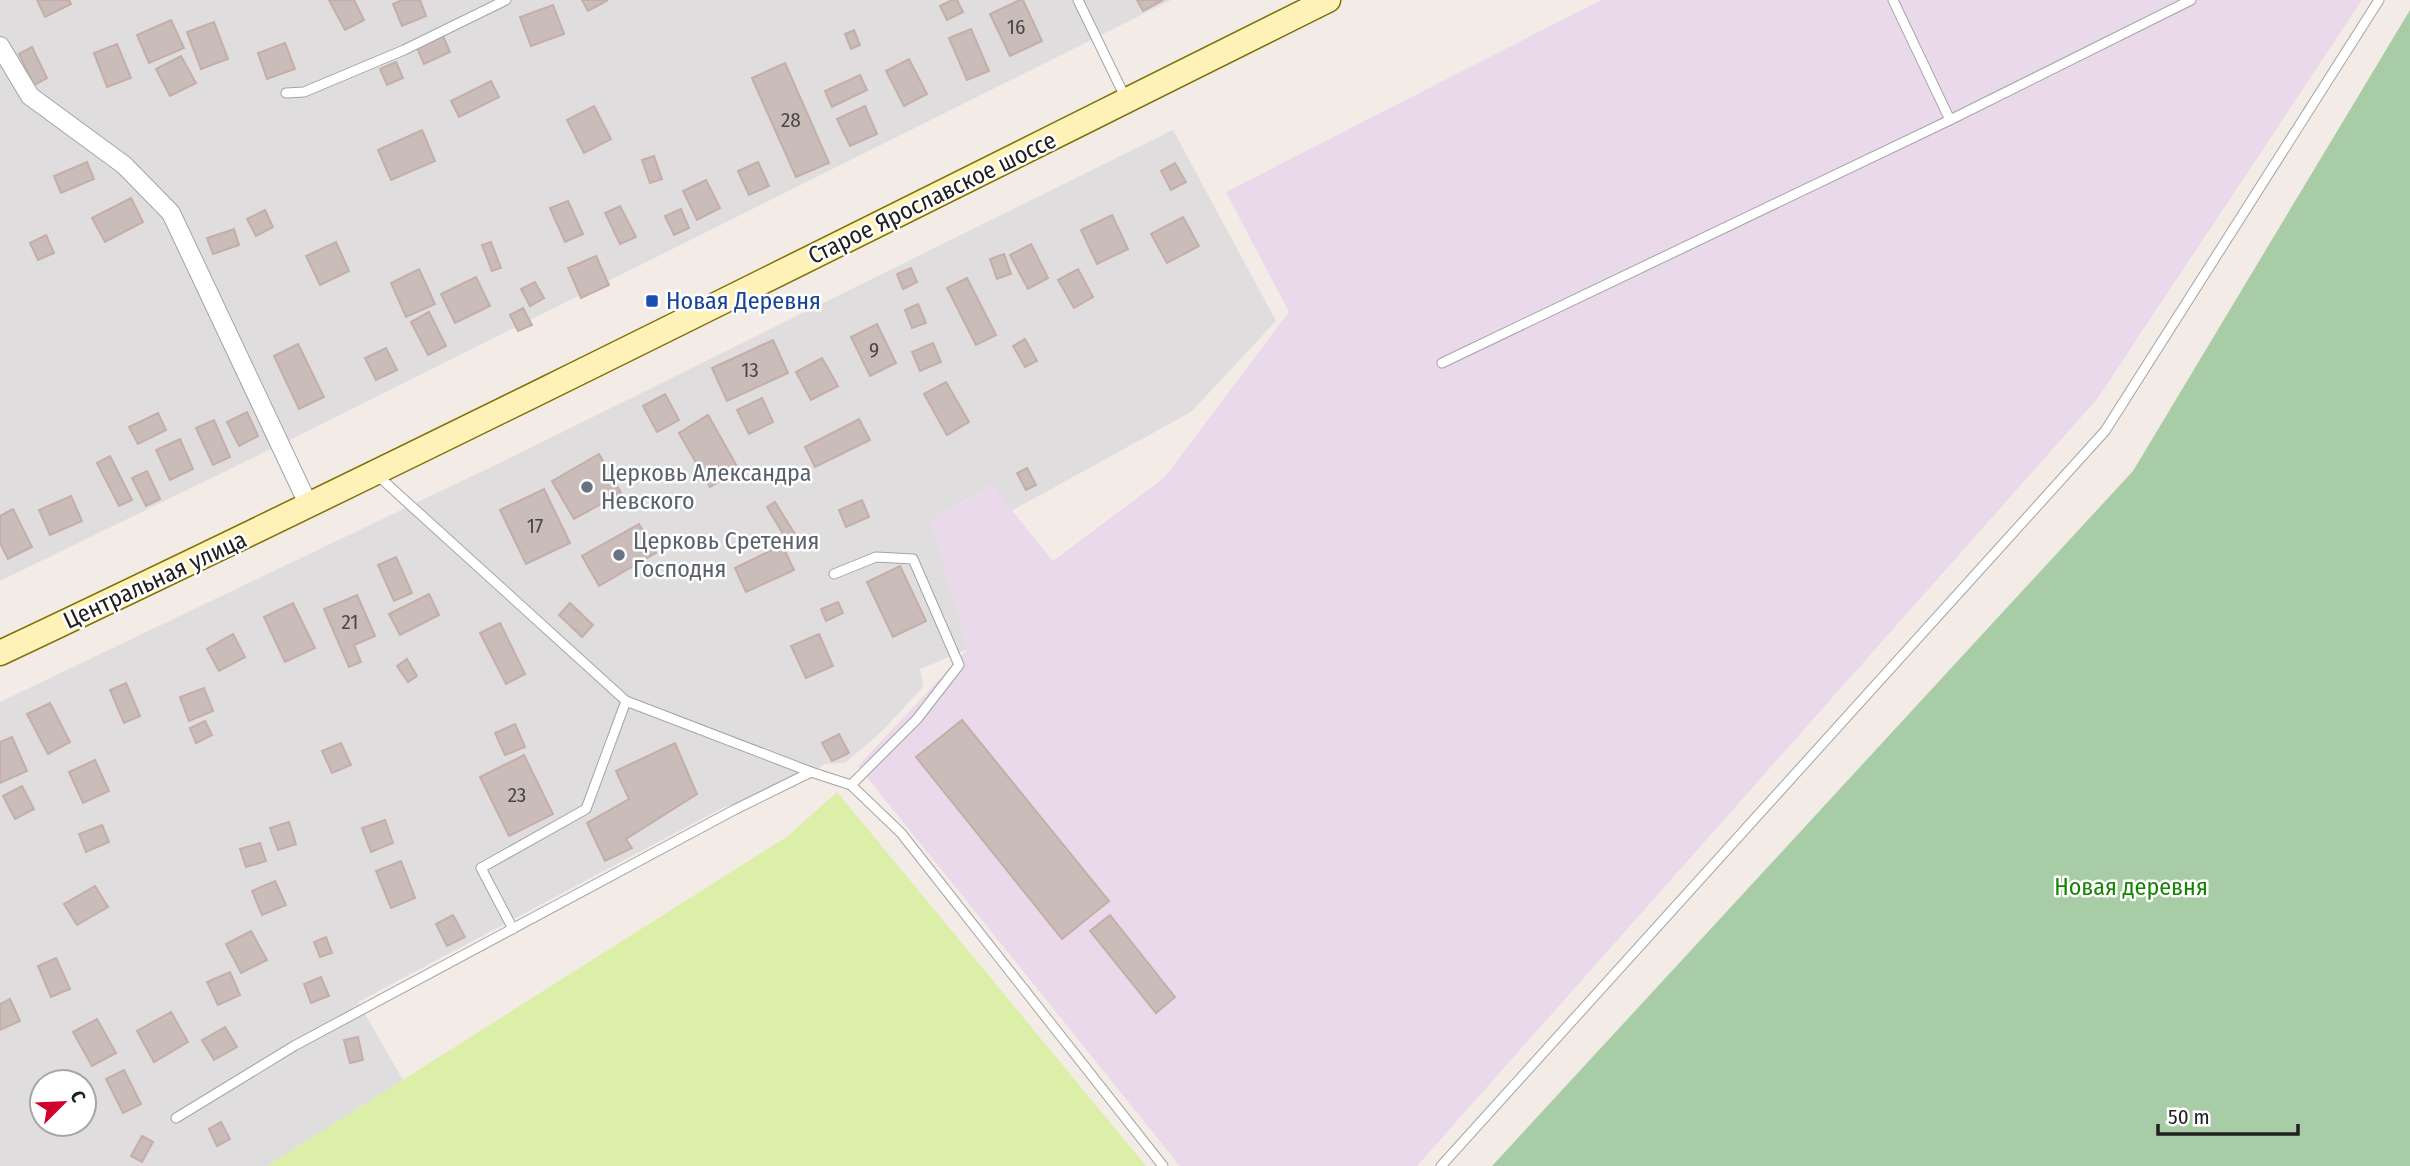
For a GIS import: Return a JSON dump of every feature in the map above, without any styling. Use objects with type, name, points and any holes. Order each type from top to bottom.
[{"type":"main road","name":"Старое Ярославское шоссе","points":[[309,506],[920,205],[1328,0]]},
{"type":"main road","name":"Центральная улица","points":[[0,653],[309,506]]},
{"type":"street","points":[[0,46],[30,96],[124,165],[172,213],[309,506]]},
{"type":"lane","points":[[286,93],[304,92],[404,50],[506,0]]},
{"type":"lane","points":[[1078,0],[1126,100]]},
{"type":"lane","points":[[1893,0],[1950,120]]},
{"type":"lane","points":[[1442,363],[1950,120],[2192,0]]},
{"type":"lane","points":[[1441,1166],[2105,431],[2379,0]]},
{"type":"lane","points":[[375,473],[625,701],[851,785],[901,833],[1163,1166]]},
{"type":"lane","points":[[834,574],[876,557],[913,559],[960,665],[917,719],[851,785]]},
{"type":"lane","points":[[513,929],[481,868],[586,809],[625,701]]},
{"type":"lane","points":[[176,1118],[294,1046],[811,772]]},
{"type":"shaded area","points":[[0,0],[1171,0],[306,432],[0,581]]},
{"type":"shaded area","points":[[1601,0],[2362,0],[2097,399],[1417,1166],[1180,1166],[858,766],[968,649],[931,520],[992,486],[1053,561],[1165,477],[1289,312],[1226,192]]},
{"type":"shaded area","points":[[1173,130],[1276,321],[1191,412],[1011,511],[991,486],[931,520],[968,649],[920,669],[923,687],[882,731],[845,763],[824,764],[794,787],[724,807],[358,1002],[403,1080],[267,1166],[0,1166],[0,702],[508,459]]},
{"type":"green space","name":"Новая деревня","points":[[2410,10],[2410,1166],[1492,1166],[2133,471]]},
{"type":"green space","points":[[837,792],[1146,1166],[267,1166],[788,836]]},
{"type":"building","points":[[37,0],[69,0],[71,4],[45,17]]},
{"type":"building","points":[[329,0],[354,0],[364,20],[345,30]]},
{"type":"building","points":[[402,0],[420,0],[426,16],[402,26],[393,4]]},
{"type":"building","points":[[582,0],[608,0],[588,11]]},
{"type":"building","points":[[957,0],[963,12],[947,20],[940,6]]},
{"type":"building","points":[[1023,0],[1042,41],[1010,56],[990,14]]},
{"type":"building","points":[[1137,0],[1163,0],[1143,11]]},
{"type":"building","points":[[553,5],[564,34],[531,46],[520,17]]},
{"type":"building","points":[[171,20],[184,48],[149,63],[137,35]]},
{"type":"building","points":[[214,22],[228,59],[201,69],[187,32]]},
{"type":"building","points":[[971,29],[989,71],[967,80],[949,38]]},
{"type":"building","points":[[854,30],[860,45],[851,49],[845,34]]},
{"type":"building","points":[[443,36],[450,52],[424,64],[417,48]]},
{"type":"building","points":[[285,43],[295,69],[267,79],[258,53]]},
{"type":"building","points":[[117,44],[131,78],[107,87],[94,53]]},
{"type":"building","points":[[32,47],[47,78],[34,85],[19,54]]},
{"type":"building","points":[[181,56],[196,83],[170,96],[156,69]]},
{"type":"building","points":[[909,59],[927,94],[904,106],[886,71]]},
{"type":"building","points":[[396,62],[403,78],[387,85],[380,69]]},
{"type":"building","points":[[785,63],[829,163],[796,177],[752,78]]},
{"type":"building","points":[[860,75],[867,90],[832,107],[825,91]]},
{"type":"building","points":[[491,81],[499,97],[459,117],[451,101]]},
{"type":"building","points":[[594,106],[611,139],[584,153],[567,120]]},
{"type":"building","points":[[865,106],[877,134],[850,146],[837,119]]},
{"type":"building","points":[[422,130],[435,161],[391,180],[378,150]]},
{"type":"building","points":[[654,156],[662,179],[650,183],[642,160]]},
{"type":"building","points":[[87,162],[94,179],[61,193],[54,176]]},
{"type":"building","points":[[758,162],[769,186],[749,195],[738,171]]},
{"type":"building","points":[[1175,163],[1186,182],[1171,190],[1161,171]]},
{"type":"building","points":[[706,180],[720,208],[697,220],[683,191]]},
{"type":"building","points":[[131,198],[143,222],[105,242],[92,218]]},
{"type":"building","points":[[568,201],[583,234],[565,242],[550,208]]},
{"type":"building","points":[[620,206],[636,237],[620,244],[605,213]]},
{"type":"building","points":[[681,209],[689,228],[674,235],[665,216]]},
{"type":"building","points":[[265,210],[273,227],[256,236],[247,219]]},
{"type":"building","points":[[1112,215],[1128,249],[1097,264],[1081,230]]},
{"type":"building","points":[[1183,217],[1199,246],[1167,263],[1151,234]]},
{"type":"building","points":[[234,229],[239,245],[213,254],[207,238]]},
{"type":"building","points":[[46,235],[54,253],[38,260],[30,243]]},
{"type":"building","points":[[336,242],[349,271],[320,285],[306,256]]},
{"type":"building","points":[[491,242],[501,268],[492,271],[482,245]]},
{"type":"building","points":[[1031,244],[1048,278],[1028,289],[1010,255]]},
{"type":"building","points":[[1004,254],[1011,274],[997,279],[990,259]]},
{"type":"building","points":[[596,256],[609,285],[581,298],[568,268]]},
{"type":"building","points":[[911,268],[917,282],[903,289],[897,274]]},
{"type":"building","points":[[419,269],[435,304],[406,317],[391,283]]},
{"type":"building","points":[[1078,269],[1093,297],[1074,308],[1058,280]]},
{"type":"building","points":[[476,277],[490,306],[455,323],[441,294]]},
{"type":"building","points":[[967,278],[996,335],[976,345],[947,288]]},
{"type":"building","points":[[535,282],[544,298],[530,306],[521,289]]},
{"type":"building","points":[[918,304],[926,323],[912,328],[905,310]]},
{"type":"building","points":[[523,308],[532,325],[518,331],[510,315]]},
{"type":"building","points":[[429,312],[446,346],[428,355],[411,322]]},
{"type":"building","points":[[877,324],[896,363],[870,376],[851,337]]},
{"type":"building","points":[[1025,339],[1037,361],[1025,367],[1013,346]]},
{"type":"building","points":[[773,340],[788,373],[727,401],[712,368]]},
{"type":"building","points":[[933,343],[941,362],[920,371],[912,352]]},
{"type":"building","points":[[298,344],[324,397],[299,409],[274,356]]},
{"type":"building","points":[[386,348],[397,370],[376,380],[365,358]]},
{"type":"building","points":[[822,358],[838,386],[811,400],[796,372]]},
{"type":"building","points":[[946,382],[969,422],[947,435],[924,394]]},
{"type":"building","points":[[665,394],[679,420],[657,432],[643,406]]},
{"type":"building","points":[[762,398],[773,422],[749,434],[737,410]]},
{"type":"building","points":[[247,412],[258,436],[239,446],[227,422]]},
{"type":"building","points":[[158,413],[166,430],[138,444],[129,427]]},
{"type":"building","points":[[708,415],[739,470],[710,487],[679,433]]},
{"type":"building","points":[[859,419],[870,440],[815,467],[805,447]]},
{"type":"building","points":[[214,420],[230,457],[213,465],[196,428]]},
{"type":"building","points":[[180,439],[193,469],[170,480],[156,450]]},
{"type":"building","name":"Церковь Александра Невского","points":[[599,454],[621,493],[574,519],[552,481]]},
{"type":"building","points":[[110,456],[132,500],[119,506],[97,463]]},
{"type":"building","points":[[1027,468],[1036,485],[1026,490],[1017,473]]},
{"type":"building","points":[[147,471],[160,499],[146,506],[132,478]]},
{"type":"building","points":[[544,489],[570,543],[526,564],[500,510]]},
{"type":"building","points":[[71,496],[82,521],[50,535],[39,510]]},
{"type":"building","points":[[862,500],[869,517],[846,527],[839,510]]},
{"type":"building","points":[[775,502],[798,539],[789,544],[767,507]]},
{"type":"building","points":[[13,509],[32,547],[8,559],[0,543],[0,516]]},
{"type":"building","name":"Церковь Сретения Господня","points":[[639,524],[656,553],[599,586],[582,556]]},
{"type":"building","points":[[782,545],[794,570],[746,592],[735,568]]},
{"type":"building","points":[[396,557],[412,593],[394,601],[378,565]]},
{"type":"building","points":[[900,566],[926,621],[893,637],[867,582]]},
{"type":"building","points":[[429,594],[439,615],[400,635],[389,614]]},
{"type":"building","points":[[357,595],[375,636],[354,645],[361,662],[349,667],[324,609]]},
{"type":"building","points":[[838,602],[843,613],[826,621],[821,609]]},
{"type":"building","points":[[293,603],[315,648],[285,662],[264,617]]},
{"type":"building","points":[[570,603],[593,625],[582,637],[559,615]]},
{"type":"building","points":[[500,623],[525,674],[506,684],[480,633]]},
{"type":"building","points":[[233,634],[245,657],[219,671],[207,649]]},
{"type":"building","points":[[819,634],[833,666],[806,678],[791,646]]},
{"type":"building","points":[[407,659],[417,676],[408,682],[397,666]]},
{"type":"building","points":[[126,683],[140,716],[124,723],[110,690]]},
{"type":"building","points":[[204,688],[213,711],[189,721],[180,697]]},
{"type":"building","points":[[50,703],[70,742],[48,754],[27,714]]},
{"type":"building","points":[[962,720],[1109,901],[1062,939],[916,757]]},
{"type":"building","points":[[205,721],[212,735],[196,743],[190,728]]},
{"type":"building","points":[[515,724],[525,747],[505,755],[495,733]]},
{"type":"building","points":[[839,734],[849,753],[832,761],[822,743]]},
{"type":"building","points":[[12,737],[27,771],[0,783],[0,742]]},
{"type":"building","points":[[341,743],[351,765],[332,773],[322,751]]},
{"type":"building","points":[[675,743],[697,794],[626,839],[632,848],[605,861],[587,823],[629,799],[616,771]]},
{"type":"building","points":[[524,755],[553,814],[509,836],[480,777]]},
{"type":"building","points":[[95,760],[109,791],[83,803],[69,772]]},
{"type":"building","points":[[22,786],[34,809],[15,819],[3,796]]},
{"type":"building","points":[[385,820],[393,843],[371,852],[362,828]]},
{"type":"building","points":[[289,822],[296,844],[278,850],[270,828]]},
{"type":"building","points":[[102,825],[109,842],[86,852],[79,834]]},
{"type":"building","points":[[260,843],[266,861],[246,867],[240,849]]},
{"type":"building","points":[[401,861],[415,898],[391,908],[376,871]]},
{"type":"building","points":[[275,881],[286,905],[262,915],[252,891]]},
{"type":"building","points":[[95,886],[108,907],[77,925],[64,904]]},
{"type":"building","points":[[453,915],[465,937],[447,946],[436,924]]},
{"type":"building","points":[[1110,915],[1175,997],[1156,1013],[1090,931]]},
{"type":"building","points":[[251,931],[267,960],[241,973],[226,944]]},
{"type":"building","points":[[326,937],[332,953],[320,957],[314,942]]},
{"type":"building","points":[[56,958],[70,989],[51,997],[38,966]]},
{"type":"building","points":[[230,972],[240,995],[218,1005],[207,982]]},
{"type":"building","points":[[321,977],[329,996],[311,1003],[304,984]]},
{"type":"building","points":[[10,999],[20,1021],[0,1030],[0,1004]]},
{"type":"building","points":[[171,1012],[188,1042],[154,1062],[137,1031]]},
{"type":"building","points":[[97,1019],[116,1053],[92,1066],[73,1032]]},
{"type":"building","points":[[225,1027],[237,1047],[214,1060],[202,1040]]},
{"type":"building","points":[[358,1037],[363,1060],[350,1063],[344,1040]]},
{"type":"building","points":[[124,1070],[141,1104],[123,1113],[106,1079]]},
{"type":"building","points":[[221,1122],[230,1139],[217,1146],[209,1129]]},
{"type":"building","points":[[142,1136],[153,1142],[142,1162],[131,1156]]},
{"type":"place","name":"Новая Деревня","points":[[652,301]]},
{"type":"place","name":"Церковь Александра Невского","points":[[587,487]]},
{"type":"place","name":"Церковь Сретения Господня","points":[[619,555]]}]
